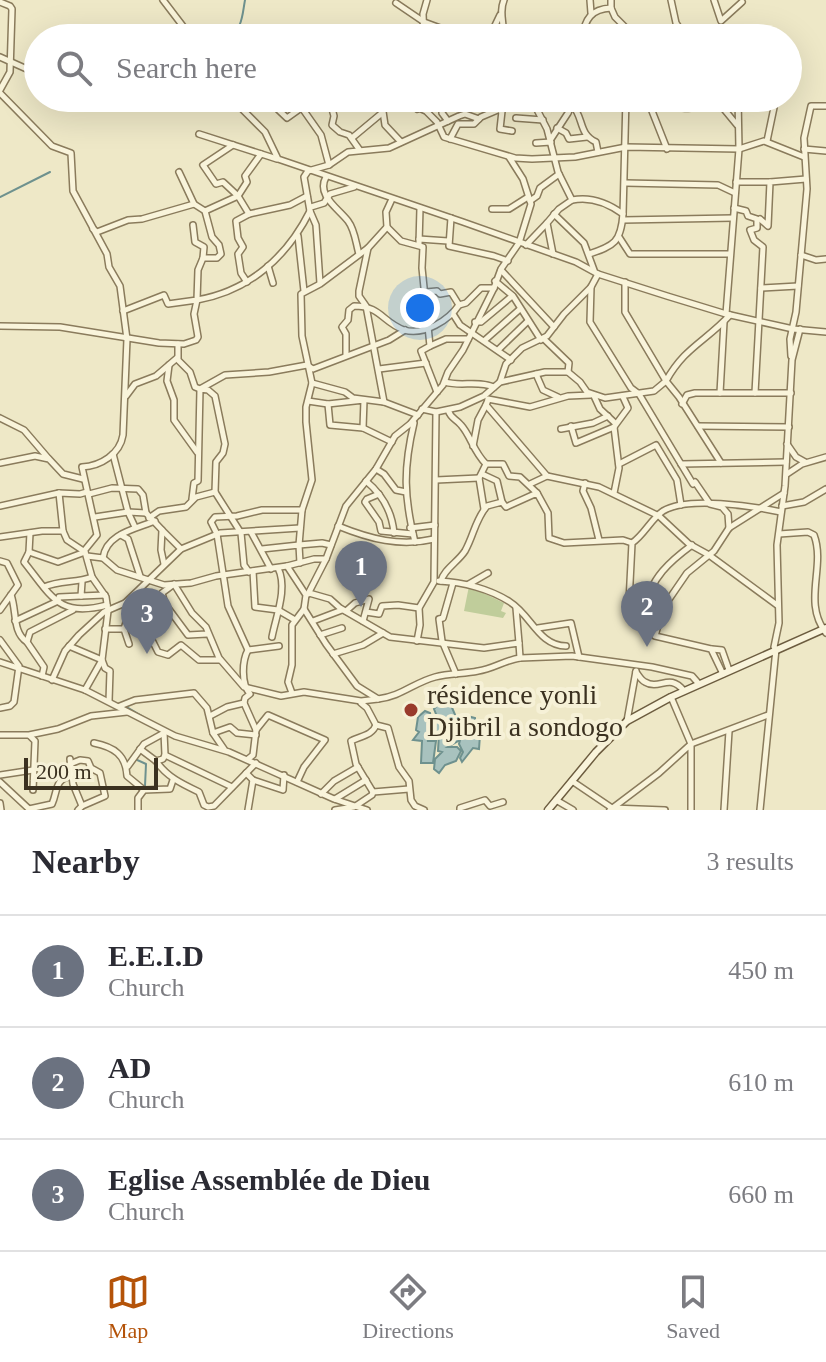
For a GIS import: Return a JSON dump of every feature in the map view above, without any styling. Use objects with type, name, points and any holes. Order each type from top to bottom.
[{"type":"street","points":[[163,0],[181,24]]},
{"type":"street","points":[[424,22],[427,0]]},
{"type":"street","points":[[495,24],[504,0]]},
{"type":"street","points":[[585,24],[591,13],[590,0]]},
{"type":"street","points":[[591,13],[619,0]]},
{"type":"street","points":[[671,0],[678,24]]},
{"type":"street","points":[[714,0],[721,21],[742,2]]},
{"type":"street","points":[[0,2],[12,9],[10,72],[0,91],[52,146],[71,153],[73,191],[120,286],[127,339],[122,443],[113,454],[95,466],[82,467],[97,535],[85,553],[58,562],[29,552]]},
{"type":"street","points":[[396,3],[429,24]]},
{"type":"street","points":[[611,4],[624,24]]},
{"type":"street","points":[[500,14],[503,24]]},
{"type":"street","points":[[0,57],[24,68]]},
{"type":"street","points":[[760,810],[774,647],[779,623],[779,534],[797,329],[806,179],[804,149],[811,106],[826,106]]},
{"type":"street","points":[[246,112],[265,132],[278,159]]},
{"type":"street","points":[[305,112],[318,131],[329,165]]},
{"type":"street","points":[[332,125],[333,112]]},
{"type":"street","points":[[427,112],[439,125],[441,135],[509,157],[554,158],[626,147],[739,149],[760,141],[804,157]]},
{"type":"street","points":[[442,112],[448,121]]},
{"type":"street","points":[[450,139],[455,125],[472,125],[497,112]]},
{"type":"street","points":[[502,112],[500,129],[512,131]]},
{"type":"street","points":[[538,112],[551,141],[559,174],[572,200]]},
{"type":"street","points":[[551,141],[567,112]]},
{"type":"street","points":[[579,112],[581,127],[587,137],[596,142],[598,152]]},
{"type":"street","points":[[589,254],[611,246],[619,237],[625,183],[626,112]]},
{"type":"street","points":[[652,112],[667,149]]},
{"type":"street","points":[[728,112],[737,125]]},
{"type":"street","points":[[720,393],[739,149],[737,112]]},
{"type":"street","points":[[767,141],[773,112]]},
{"type":"street","points":[[352,138],[382,113],[385,125],[401,142]]},
{"type":"street","points":[[320,284],[316,225],[304,177],[308,171],[329,165],[348,152],[383,150],[465,114],[479,119]]},
{"type":"street","points":[[516,118],[543,120]]},
{"type":"street","points":[[318,131],[332,125]]},
{"type":"street","points":[[332,125],[352,138],[359,149]]},
{"type":"street","points":[[557,128],[569,139],[587,137]]},
{"type":"street","points":[[199,134],[451,218],[727,317],[826,332]]},
{"type":"street","points":[[536,143],[551,141]]},
{"type":"street","points":[[233,145],[203,165],[216,184],[223,182],[238,196],[249,214]]},
{"type":"street","points":[[804,149],[826,151]]},
{"type":"street","points":[[205,211],[238,196],[247,182],[245,176],[261,154]]},
{"type":"street","points":[[509,157],[523,179],[529,199],[523,244]]},
{"type":"street","points":[[179,172],[194,204],[205,211],[212,237],[219,245],[221,254],[217,258],[203,258]]},
{"type":"street","points":[[492,209],[509,209],[538,195],[540,188],[559,174]]},
{"type":"street","points":[[326,177],[322,185],[328,199],[349,222],[359,254]]},
{"type":"street","points":[[736,182],[806,179]]},
{"type":"street","points":[[751,217],[758,217],[768,226],[770,182]]},
{"type":"street","points":[[625,183],[718,185],[735,193]]},
{"type":"street","points":[[123,311],[164,295],[168,304],[197,300],[228,292],[247,282],[268,266],[297,235],[311,209],[324,203],[330,194],[355,187]]},
{"type":"street","points":[[247,282],[239,264],[238,254],[243,247],[235,225],[238,220],[249,214],[290,205],[307,196]]},
{"type":"street","points":[[392,199],[386,212],[387,227],[401,241],[448,241]]},
{"type":"street","points":[[415,542],[406,492],[406,454],[417,417],[445,382],[501,269],[523,244],[572,200],[589,199],[611,206],[623,217],[733,218]]},
{"type":"street","points":[[92,229],[97,232],[128,220],[194,204]]},
{"type":"street","points":[[420,208],[419,242],[423,247],[422,268],[430,346]]},
{"type":"street","points":[[734,208],[746,211],[759,221],[757,228],[750,227],[751,235],[763,247],[755,393]]},
{"type":"street","points":[[554,214],[578,235],[596,272],[591,287],[590,322],[631,388],[639,394],[681,464],[710,504],[725,509],[730,518],[729,528]]},
{"type":"street","points":[[451,218],[449,246],[508,261]]},
{"type":"street","points":[[547,223],[553,254]]},
{"type":"street","points":[[0,326],[60,327],[178,344],[196,340],[194,314],[198,270],[204,247],[195,242],[193,225]]},
{"type":"street","points":[[300,563],[302,510],[312,480],[306,422],[312,383],[300,314],[301,294],[320,284],[368,248],[387,227]]},
{"type":"street","points":[[297,235],[304,291]]},
{"type":"street","points":[[619,237],[630,254],[730,254]]},
{"type":"street","points":[[368,248],[359,296],[366,306],[384,402]]},
{"type":"street","points":[[801,255],[818,261],[826,259]]},
{"type":"street","points":[[268,266],[273,283]]},
{"type":"street","points":[[501,269],[554,327]]},
{"type":"street","points":[[625,282],[625,312],[666,381],[721,463]]},
{"type":"street","points":[[346,356],[346,334],[342,327],[354,306],[373,308],[387,321],[405,330],[428,329],[453,314],[459,305],[466,303],[481,288],[494,284],[513,296],[542,340],[569,363],[568,372]]},
{"type":"street","points":[[761,288],[798,286]]},
{"type":"street","points":[[500,382],[506,364],[522,348],[542,340],[591,287]]},
{"type":"street","points":[[426,292],[451,292],[459,305]]},
{"type":"street","points":[[475,322],[481,322],[513,296]]},
{"type":"street","points":[[485,340],[521,309]]},
{"type":"street","points":[[453,314],[470,336]]},
{"type":"street","points":[[473,447],[486,400],[500,382],[536,374],[568,372],[587,392],[605,398],[654,391],[666,381],[687,350],[713,333],[727,317]]},
{"type":"street","points":[[387,321],[389,340]]},
{"type":"street","points":[[498,350],[528,321]]},
{"type":"street","points":[[200,389],[225,375],[307,365],[313,369],[389,340],[405,330]]},
{"type":"street","points":[[437,392],[421,351],[430,346],[470,336],[485,340],[511,360]]},
{"type":"street","points":[[125,397],[135,384],[156,376],[177,358],[178,344]]},
{"type":"street","points":[[177,358],[190,372],[195,387],[208,390],[215,396],[225,444],[216,462],[215,492],[241,533],[244,565],[251,571],[255,607],[278,610],[295,620]]},
{"type":"street","points":[[379,369],[426,363]]},
{"type":"street","points":[[169,365],[167,381],[174,400],[175,423],[198,453]]},
{"type":"street","points":[[536,374],[543,390],[559,398]]},
{"type":"street","points":[[445,382],[479,382],[494,387]]},
{"type":"street","points":[[312,383],[364,400]]},
{"type":"street","points":[[103,558],[107,545],[120,535],[159,511],[186,507],[192,499],[194,483],[198,481],[200,389]]},
{"type":"street","points":[[682,404],[687,395],[791,393]]},
{"type":"street","points":[[422,409],[436,412],[486,400],[530,407],[559,398],[595,395]]},
{"type":"street","points":[[595,395],[597,405],[615,425],[619,464],[614,493]]},
{"type":"street","points":[[571,426],[576,443],[615,425],[628,408],[623,397]]},
{"type":"street","points":[[363,428],[364,400]]},
{"type":"street","points":[[308,401],[328,404],[364,400],[384,402],[417,417]]},
{"type":"street","points":[[486,400],[547,476]]},
{"type":"street","points":[[328,404],[330,425],[363,428],[392,442]]},
{"type":"street","points":[[448,410],[451,419],[461,425],[476,454],[486,464],[503,464],[509,476],[518,476],[530,484],[548,513],[549,538],[564,543],[599,540],[632,543]]},
{"type":"street","points":[[436,412],[434,539],[437,582]]},
{"type":"street","points":[[561,429],[593,423],[608,416]]},
{"type":"street","points":[[292,693],[288,682],[292,667],[292,625],[304,609],[307,594],[326,559],[346,506],[376,469],[398,431],[417,417]]},
{"type":"street","points":[[0,418],[24,430],[63,474],[83,479]]},
{"type":"street","points":[[697,426],[789,427]]},
{"type":"street","points":[[619,464],[667,442]]},
{"type":"street","points":[[787,443],[796,457],[805,462]]},
{"type":"street","points":[[656,445],[678,481],[681,505]]},
{"type":"street","points":[[113,454],[135,527]]},
{"type":"street","points":[[0,463],[35,456],[49,459]]},
{"type":"street","points":[[786,476],[790,470],[805,462],[826,457]]},
{"type":"street","points":[[681,464],[786,462]]},
{"type":"street","points":[[483,511],[481,476],[486,464]]},
{"type":"street","points":[[376,469],[396,490],[406,492]]},
{"type":"street","points":[[436,480],[481,476],[497,481],[506,507],[537,493]]},
{"type":"street","points":[[530,484],[547,476],[585,483],[614,493],[659,516],[692,545],[777,605]]},
{"type":"street","points":[[366,481],[379,494],[392,515],[394,533]]},
{"type":"street","points":[[585,483],[583,491],[599,540]]},
{"type":"street","points":[[0,506],[59,493],[136,488],[142,493],[150,518],[181,549]]},
{"type":"street","points":[[663,608],[630,606],[632,543],[663,511],[681,505],[716,502],[781,509],[804,502],[826,489]]},
{"type":"street","points":[[192,499],[215,492]]},
{"type":"street","points":[[726,672],[722,650],[655,636],[663,608],[687,573],[709,555],[729,528],[785,492]]},
{"type":"street","points":[[59,493],[63,531],[67,540],[85,553],[103,558],[117,570],[149,581],[174,584],[251,571],[288,569],[307,594],[330,599],[390,637],[484,648],[519,643]]},
{"type":"street","points":[[379,494],[367,499],[365,504],[379,522],[381,531],[412,531],[435,525]]},
{"type":"street","points":[[417,641],[419,608],[466,549],[483,511],[487,506],[502,502]]},
{"type":"street","points":[[248,650],[228,606],[213,518],[262,510],[302,510]]},
{"type":"street","points":[[95,517],[128,512],[150,518]]},
{"type":"street","points":[[27,642],[30,632],[74,610],[108,608],[125,603],[181,549],[237,525]]},
{"type":"street","points":[[338,526],[373,540],[415,542],[434,539]]},
{"type":"street","points":[[225,532],[300,528]]},
{"type":"street","points":[[162,530],[164,564]]},
{"type":"street","points":[[0,537],[63,531]]},
{"type":"street","points":[[251,532],[282,577]]},
{"type":"street","points":[[548,810],[627,721],[699,684],[825,630],[814,602],[818,545],[814,535],[808,532],[779,534]]},
{"type":"street","points":[[30,533],[29,552],[24,562],[58,601],[74,610]]},
{"type":"street","points":[[120,535],[128,539],[140,576]]},
{"type":"street","points":[[262,549],[322,543],[331,545]]},
{"type":"street","points":[[648,607],[648,591],[668,566],[692,545]]},
{"type":"street","points":[[85,553],[92,577],[105,595],[108,608],[102,660],[85,690]]},
{"type":"street","points":[[272,637],[282,577],[288,569],[300,563],[326,559]]},
{"type":"street","points":[[0,561],[7,563],[18,585],[0,610]]},
{"type":"street","points":[[468,585],[488,573]]},
{"type":"street","points":[[44,587],[65,581],[82,582],[92,577]]},
{"type":"street","points":[[81,596],[82,582]]},
{"type":"street","points":[[437,582],[468,585],[513,603],[548,642],[566,646]]},
{"type":"street","points":[[453,583],[443,618],[439,619],[442,641],[456,674]]},
{"type":"street","points":[[174,584],[162,593],[165,604],[188,635],[207,634]]},
{"type":"street","points":[[174,584],[192,613],[206,627],[221,660],[250,694],[244,703],[256,732]]},
{"type":"street","points":[[11,595],[21,638],[44,667],[42,676]]},
{"type":"street","points":[[15,621],[58,601],[59,597],[105,595]]},
{"type":"street","points":[[313,621],[369,599],[363,621]]},
{"type":"street","points":[[125,603],[129,612],[148,632],[158,652],[168,655],[181,645],[200,660],[221,660]]},
{"type":"street","points":[[366,612],[379,614],[382,606],[419,608]]},
{"type":"street","points":[[52,680],[69,646],[108,608]]},
{"type":"street","points":[[516,608],[520,658]]},
{"type":"street","points":[[304,609],[357,686],[378,699]]},
{"type":"street","points":[[129,612],[124,629],[129,644]]},
{"type":"street","points":[[538,628],[571,623],[579,657]]},
{"type":"street","points":[[320,635],[342,628]]},
{"type":"street","points":[[105,629],[124,629]]},
{"type":"street","points":[[333,654],[363,645],[383,633]]},
{"type":"street","points":[[0,640],[19,666],[14,702],[0,708]]},
{"type":"street","points":[[69,646],[102,660],[105,668],[112,673],[109,701]]},
{"type":"street","points":[[248,650],[279,646]]},
{"type":"street","points":[[244,687],[242,660],[248,650]]},
{"type":"street","points":[[244,687],[281,696],[321,693],[356,701],[402,694],[415,684],[438,675],[482,670],[520,658],[579,657],[636,669],[668,669],[692,676],[699,684]]},
{"type":"street","points":[[0,662],[85,690],[164,732],[248,759],[321,794],[367,810]]},
{"type":"street","points":[[636,669],[643,682],[653,685],[670,681],[684,691]]},
{"type":"street","points":[[627,721],[636,669]]},
{"type":"street","points":[[119,707],[135,700],[194,693],[210,716],[213,733],[224,750]]},
{"type":"street","points":[[671,697],[691,744],[691,810]]},
{"type":"street","points":[[356,701],[367,708],[376,725],[388,728],[399,767],[409,781],[413,803],[424,810]]},
{"type":"street","points":[[210,716],[244,703]]},
{"type":"street","points":[[0,735],[29,735],[58,729],[91,716],[130,712]]},
{"type":"street","points":[[248,759],[253,755],[256,732],[268,715],[325,740],[304,767],[297,782]]},
{"type":"street","points":[[611,809],[691,744],[768,715]]},
{"type":"street","points":[[373,792],[358,767],[351,741],[373,731],[376,725]]},
{"type":"street","points":[[213,733],[230,727],[237,733],[256,732]]},
{"type":"street","points":[[724,810],[730,731]]},
{"type":"street","points":[[127,768],[141,748],[164,732]]},
{"type":"street","points":[[156,761],[165,755],[164,732]]},
{"type":"street","points":[[29,735],[34,739],[33,790]]},
{"type":"street","points":[[94,743],[115,750],[125,760],[127,776],[144,790],[170,789],[173,780]]},
{"type":"street","points":[[141,748],[140,751],[156,761],[173,780],[199,792],[204,807],[212,807],[256,763]]},
{"type":"street","points":[[165,755],[232,787]]},
{"type":"street","points":[[70,761],[88,761],[91,768],[100,773],[105,796],[80,808],[73,776],[70,761]]},
{"type":"street","points":[[321,794],[334,781],[358,767]]},
{"type":"street","points":[[0,775],[33,770]]},
{"type":"street","points":[[246,773],[253,780],[283,790],[284,775]]},
{"type":"street","points":[[0,782],[29,809],[52,804],[56,787],[65,777],[73,776]]},
{"type":"street","points":[[248,810],[253,780]]},
{"type":"street","points":[[334,799],[366,780]]},
{"type":"street","points":[[572,781],[611,809],[665,810]]},
{"type":"street","points":[[335,810],[354,807],[373,792],[409,789]]},
{"type":"street","points":[[138,810],[138,798],[144,790]]},
{"type":"street","points":[[460,810],[472,802],[485,800],[490,806],[503,802]]},
{"type":"street","points":[[556,800],[573,810]]},
{"type":"street","points":[[0,803],[1,810]]},
{"type":"green space","points":[[469,586],[504,603],[501,611],[506,613],[503,618],[464,611]]},
{"type":"water","points":[[440,702],[450,703],[456,717],[462,720],[468,716],[475,718],[475,729],[480,735],[479,749],[473,748],[462,762],[463,752],[460,740],[448,747],[457,747],[461,751],[456,761],[445,765],[439,773],[434,769],[435,759],[442,752],[438,751],[439,733],[436,731],[437,739],[427,741],[436,741],[433,763],[421,763],[422,741],[413,740],[419,732],[416,730],[418,717],[425,711],[430,713],[433,728],[433,722],[438,719],[434,709]]},
{"type":"waterway","points":[[240,24],[245,0]]},
{"type":"waterway","points":[[0,197],[50,172]]},
{"type":"waterway","points":[[125,706],[147,719]]},
{"type":"waterway","points":[[135,759],[146,764],[145,786],[142,786]]},
{"type":"place","name":"E.E.I.D","points":[[361,607]]},
{"type":"place","name":"AD","points":[[647,647]]},
{"type":"place","name":"Eglise Assemblée de Dieu","points":[[147,654]]},
{"type":"place","name":"résidence yonli Djibril a sondogo","points":[[411,710]]}]
